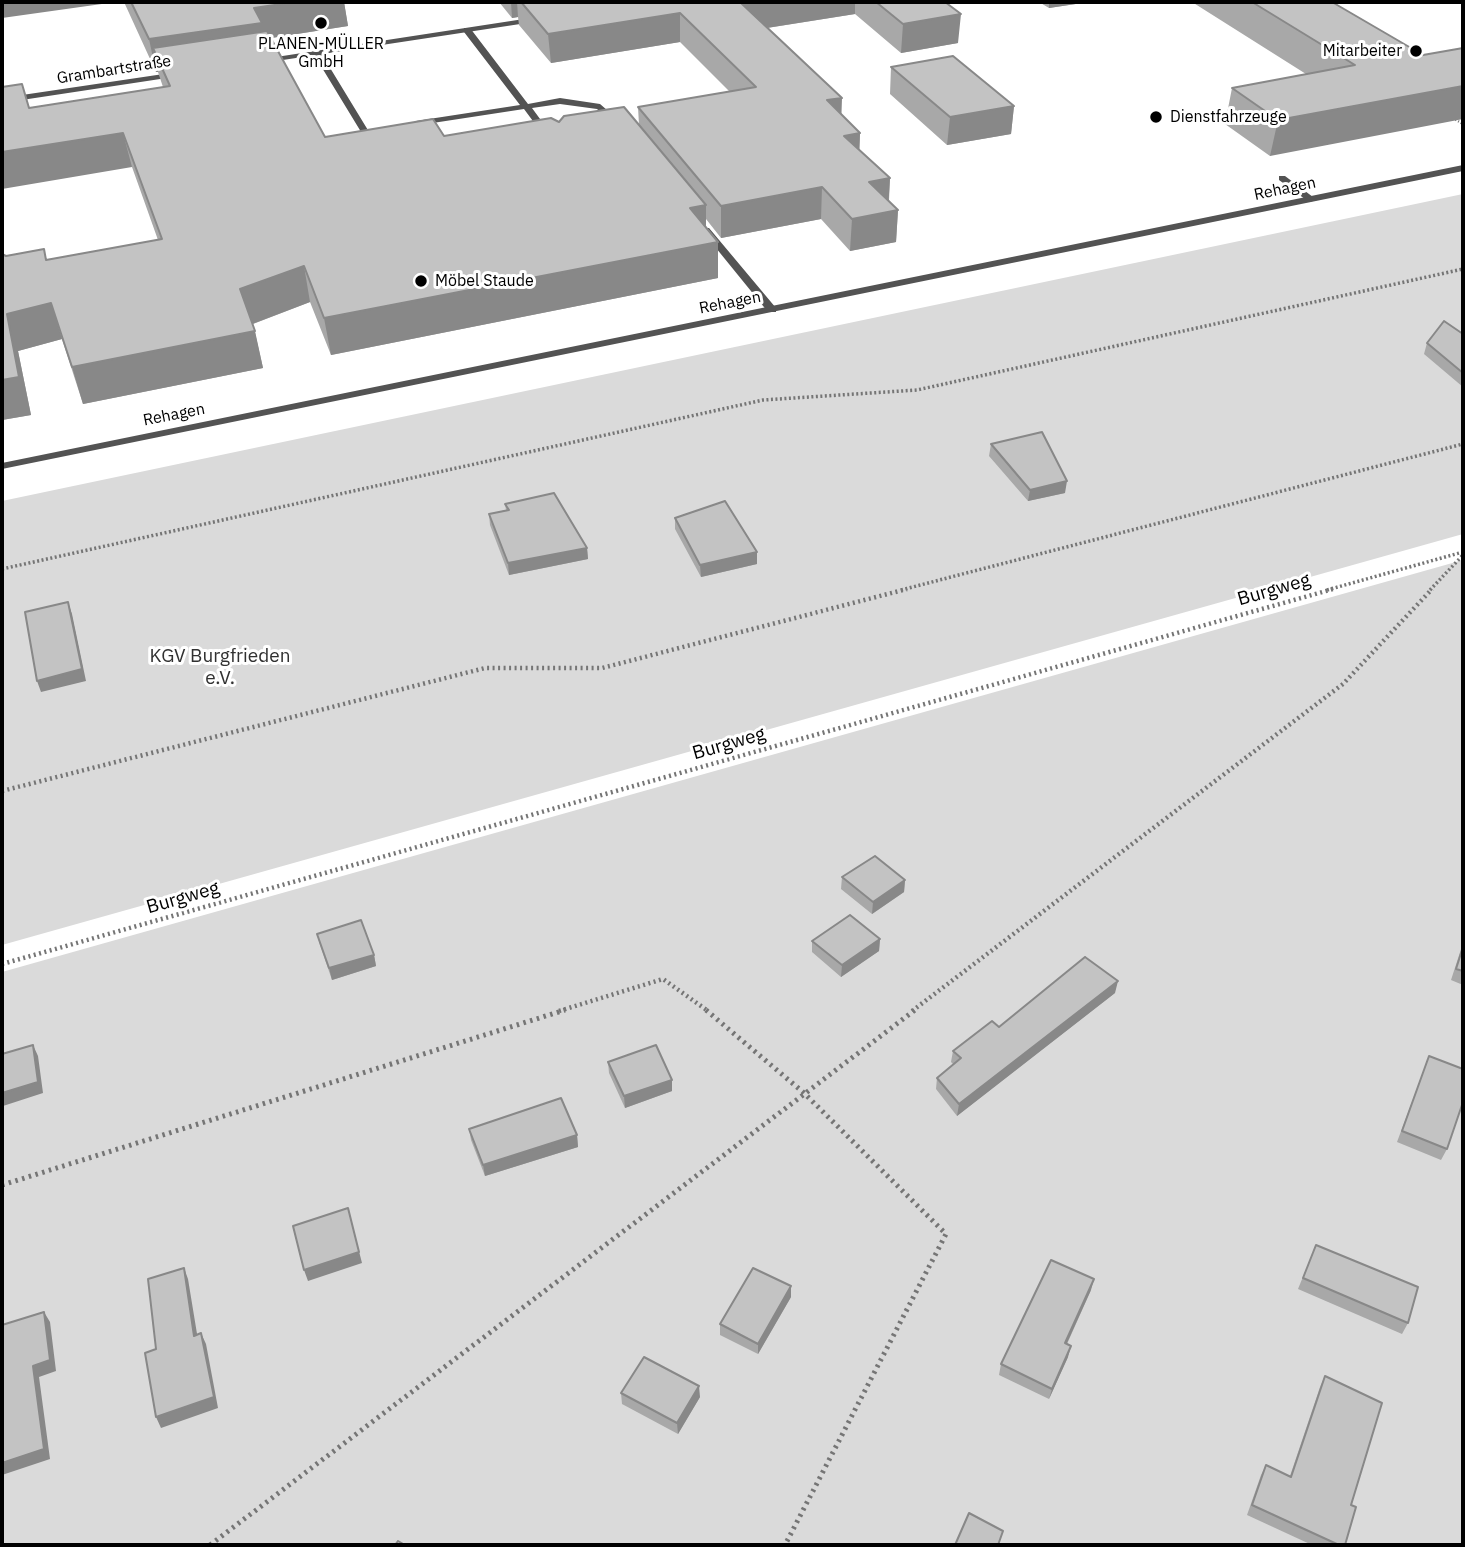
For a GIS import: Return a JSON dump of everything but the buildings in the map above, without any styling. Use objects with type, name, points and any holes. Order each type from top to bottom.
[{"type":"street","points":[[255,62],[545,18]]},
{"type":"street","points":[[467,30],[553,142]]},
{"type":"street","points":[[317,53],[377,152]]},
{"type":"street","name":"Grambartstraße","points":[[2,101],[189,72]]},
{"type":"street","points":[[406,126],[525,106],[580,102],[600,107],[621,127]]},
{"type":"street","points":[[365,132],[379,130]]},
{"type":"street","name":"Rehagen","points":[[2,466],[1463,168]]},
{"type":"street","points":[[1282,178],[1312,200]]},
{"type":"street","points":[[699,222],[772,310]]},
{"type":"path","points":[[1452,117],[1463,124]]},
{"type":"path","points":[[2,569],[762,400],[917,390],[1463,269]]},
{"type":"path","points":[[2,790],[485,668],[602,668],[1463,444]]},
{"type":"path","points":[[211,1545],[1343,684],[1463,553]]},
{"type":"path","name":"Burgweg","points":[[2,964],[1463,553]]},
{"type":"path","points":[[2,1185],[663,979],[690,996],[804,1093],[946,1234],[785,1545]]},
{"type":"green space","name":"KGV Burgfrieden e.V.","points":[[1463,194],[1463,534],[2,945],[2,501]]},
{"type":"green space","points":[[1463,560],[1463,1545],[2,1545],[2,972]]},
{"type":"place","name":"PLANEN-MÜLLER GmbH","points":[[321,23]]},
{"type":"place","name":"Mitarbeiter","points":[[1416,51]]},
{"type":"place","name":"Dienstfahrzeuge","points":[[1156,117]]},
{"type":"place","name":"Möbel Staude","points":[[421,281]]}]
